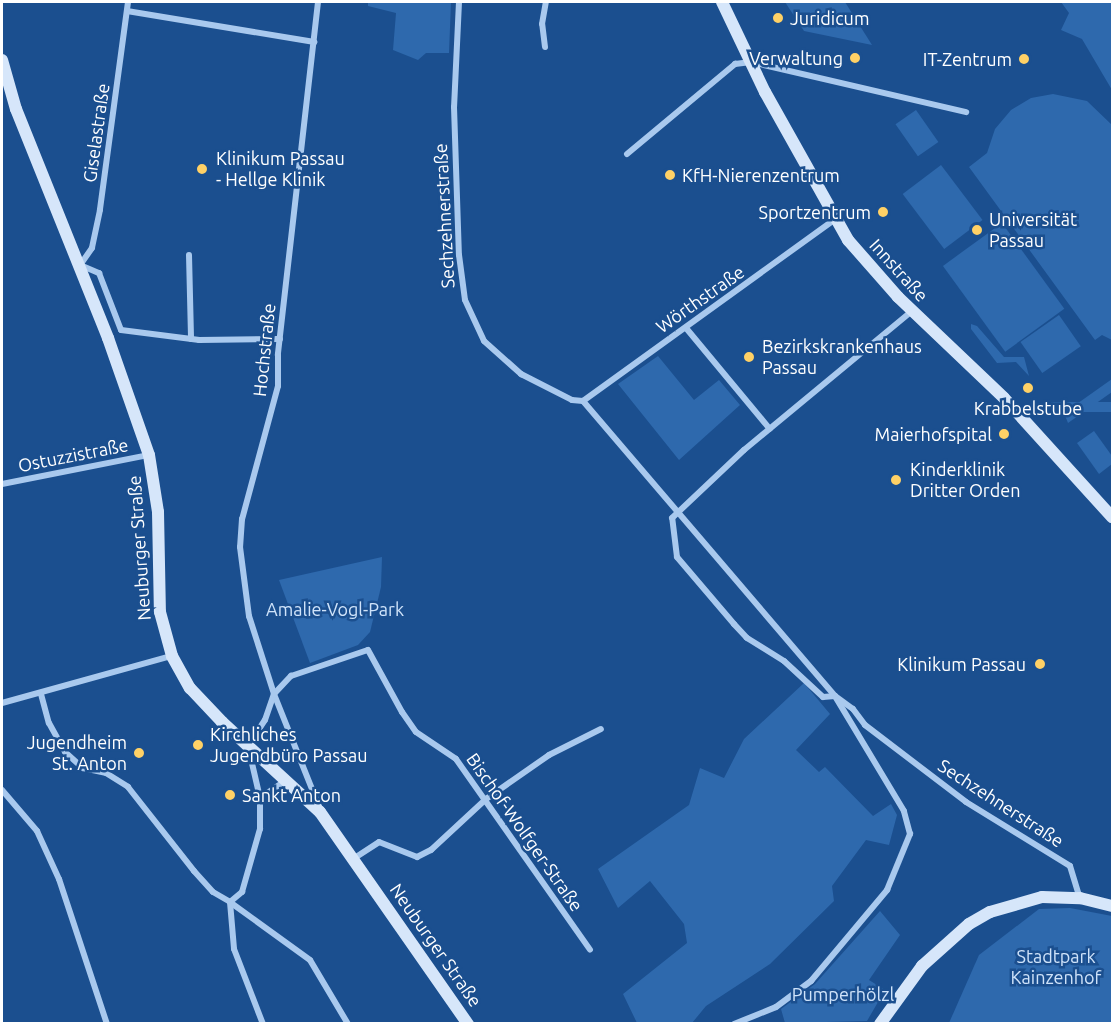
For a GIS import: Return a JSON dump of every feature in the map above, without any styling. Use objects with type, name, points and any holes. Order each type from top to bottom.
[{"type":"street","name":"Giselastraße","points":[[80,265],[92,248],[100,210],[128,2]]},
{"type":"street","name":"Hochstraße","points":[[318,2],[280,339],[278,386],[242,519],[240,547],[249,616],[274,694],[318,796],[320,812]]},
{"type":"street","name":"Sechzehnerstraße","points":[[459,2],[455,202],[465,300],[484,341],[521,374],[572,400],[583,400],[835,696],[853,709],[865,725],[966,802],[1070,866],[1080,898]]},
{"type":"street","points":[[545,47],[542,24],[546,2]]},
{"type":"street","name":"Innstraße","points":[[722,2],[834,220],[912,311],[1004,398],[1113,517]]},
{"type":"street","points":[[127,11],[314,42]]},
{"type":"street","name":"Neuburger Straße","points":[[2,60],[27,138],[80,265],[149,455],[158,512],[160,612],[172,656],[190,688],[248,746],[288,779],[320,812],[468,1023]]},
{"type":"street","points":[[627,154],[735,64],[751,62],[966,111]]},
{"type":"street","name":"Wörthstraße","points":[[583,400],[834,220]]},
{"type":"street","points":[[189,255],[192,339]]},
{"type":"street","points":[[80,265],[99,273],[121,330],[192,339],[280,339]]},
{"type":"street","points":[[677,510],[912,311]]},
{"type":"street","points":[[686,328],[770,429]]},
{"type":"street","name":"Ostuzzistraße","points":[[2,484],[149,455]]},
{"type":"street","name":"Sechzehnerstraße","points":[[677,510],[671,530],[677,557],[709,596],[747,638],[784,661],[823,697],[835,696]]},
{"type":"street","name":"Bischof-Wolfger-Straße","points":[[274,694],[291,676],[368,650],[416,732],[445,748],[486,799],[590,950]]},
{"type":"street","points":[[2,703],[172,656]]},
{"type":"street","points":[[41,694],[49,723],[66,752],[83,768],[106,773],[128,787],[213,892],[310,960],[348,1023]]},
{"type":"street","points":[[230,902],[242,892],[260,829],[260,798],[248,746],[265,720],[274,694]]},
{"type":"street","points":[[734,1023],[776,1007],[811,981],[887,890],[907,849],[910,834],[904,811],[835,696]]},
{"type":"street","points":[[353,859],[378,842],[417,857],[431,850],[486,799],[549,755],[601,729]]},
{"type":"street","points":[[260,798],[288,779]]},
{"type":"street","points":[[2,790],[37,831],[59,879],[106,1023]]},
{"type":"street","points":[[880,1023],[922,966],[969,924],[1026,899],[1080,898],[1113,906]]},
{"type":"street","points":[[230,902],[234,949],[263,1023]]},
{"type":"green space","points":[[368,2],[451,2],[449,53],[426,53],[418,60],[393,50],[396,13],[368,6]]},
{"type":"green space","points":[[785,2],[845,2],[872,45],[804,31]]},
{"type":"green space","points":[[1061,2],[1112,2],[1112,90],[1082,39],[1061,30],[1069,13]]},
{"type":"green space","points":[[1053,94],[1087,101],[1112,125],[1112,340],[1102,335],[1095,340],[969,167],[987,153],[995,129],[1011,110],[1031,98]]},
{"type":"green space","points":[[916,110],[938,142],[918,156],[896,124]]},
{"type":"green space","points":[[941,165],[983,220],[944,249],[903,194]]},
{"type":"green space","points":[[1002,223],[1064,309],[1005,352],[943,266]]},
{"type":"green space","points":[[1059,315],[1081,346],[1042,373],[1020,342]]},
{"type":"green space","points":[[971,324],[977,326],[1004,357],[1024,357],[1029,376],[1016,362],[997,363],[971,329]]},
{"type":"green space","points":[[658,356],[694,400],[719,380],[740,405],[679,460],[618,384]]},
{"type":"green space","points":[[1112,379],[1112,392],[1068,423],[1064,413]]},
{"type":"green space","points":[[1051,402],[1112,402],[1112,412],[1051,412]]},
{"type":"green space","points":[[1094,431],[1112,456],[1112,464],[1099,474],[1077,443]]},
{"type":"green space","name":"Amalie-Vogl-Park","points":[[382,557],[381,587],[370,632],[358,645],[310,663],[279,580]]},
{"type":"green space","points":[[804,683],[830,714],[796,750],[819,772],[825,767],[873,816],[891,804],[897,815],[889,845],[866,840],[832,886],[834,901],[770,964],[706,1006],[692,1023],[637,1023],[623,994],[687,943],[684,924],[650,881],[618,908],[598,869],[689,805],[700,768],[724,778],[744,739]]},
{"type":"green space","name":"Stadtpark Kainzenhof","points":[[1070,908],[1112,916],[1112,1023],[949,1023],[979,955],[1039,909]]},
{"type":"green space","name":"Pumperhölzl","points":[[880,911],[900,935],[869,980],[885,990],[867,1021],[785,1023],[781,1009],[815,984]]},
{"type":"place","name":"Juridicum","points":[[778,18]]},
{"type":"place","name":"Verwaltung","points":[[855,58]]},
{"type":"place","name":"IT-Zentrum","points":[[1024,59]]},
{"type":"place","name":"Klinikum Passau - Hellge Klinik","points":[[202,169]]},
{"type":"place","name":"KfH-Nierenzentrum","points":[[670,175]]},
{"type":"place","name":"Sportzentrum","points":[[883,212]]},
{"type":"place","name":"Universität Passau","points":[[977,230]]},
{"type":"place","name":"Bezirkskrankenhaus Passau","points":[[749,357]]},
{"type":"place","name":"Krabbelstube","points":[[1028,388]]},
{"type":"place","name":"Maierhofspital","points":[[1004,434]]},
{"type":"place","name":"Kinderklinik Dritter Orden","points":[[896,480]]},
{"type":"place","name":"Klinikum Passau","points":[[1040,664]]},
{"type":"place","name":"Kirchliches Jugendbüro Passau","points":[[198,745]]},
{"type":"place","name":"Jugendheim St. Anton","points":[[139,753]]},
{"type":"place","name":"Sankt Anton","points":[[230,795]]}]
